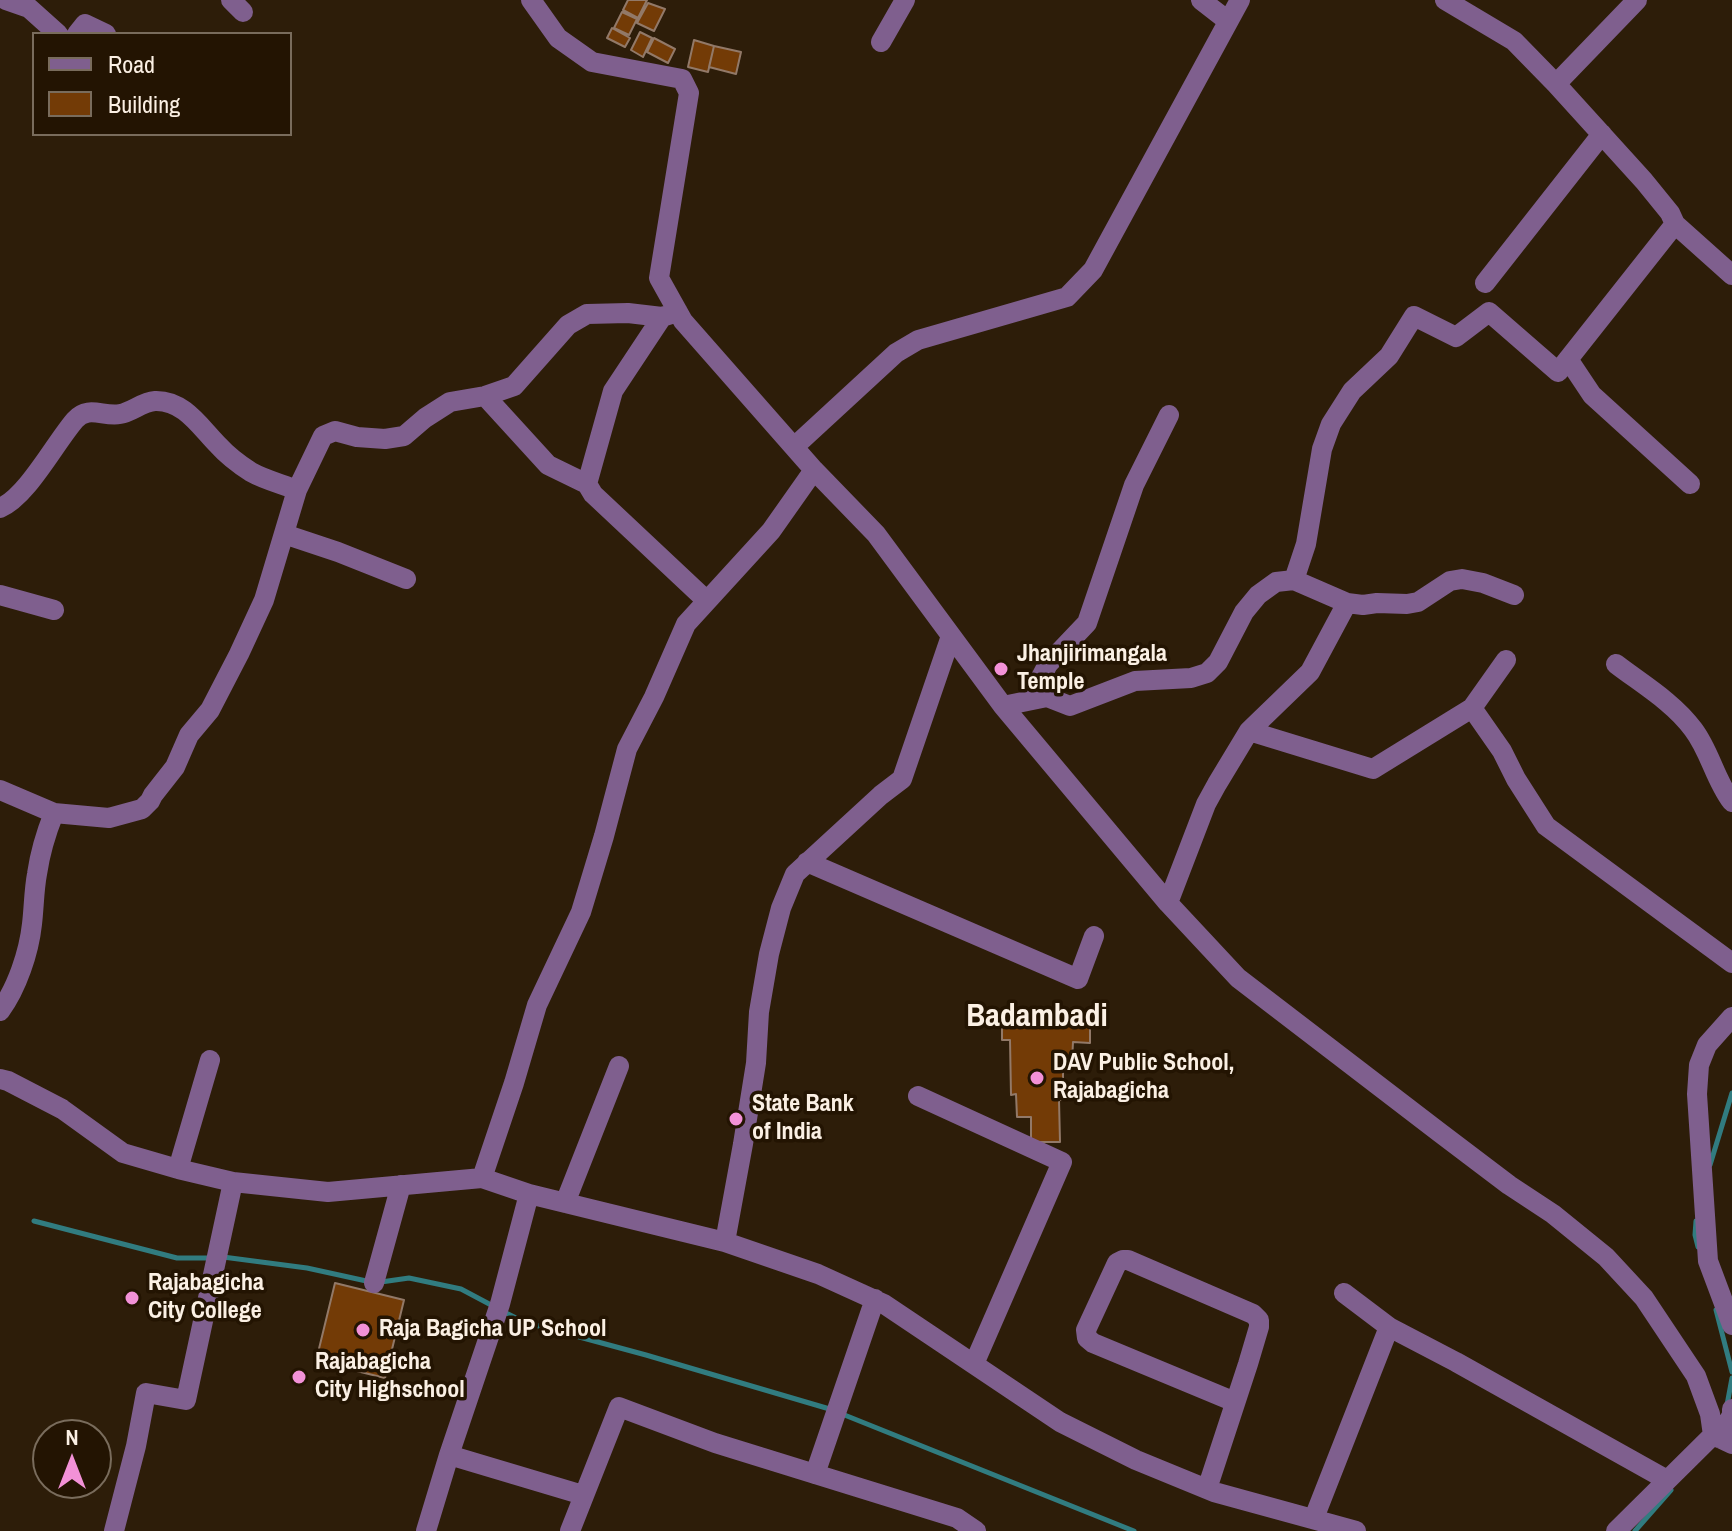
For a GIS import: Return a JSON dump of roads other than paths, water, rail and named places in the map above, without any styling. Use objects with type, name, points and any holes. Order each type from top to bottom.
[{"type":"street","points":[[6,0],[29,8],[56,32]]},
{"type":"street","points":[[531,0],[558,38],[592,62],[682,79],[689,93],[659,278],[670,315]]},
{"type":"street","points":[[881,42],[905,0]]},
{"type":"street","points":[[1201,0],[1228,21]]},
{"type":"street","points":[[794,447],[896,353],[918,340],[1067,297],[1093,270],[1240,0]]},
{"type":"street","points":[[1445,0],[1514,41],[1644,181],[1675,224],[1732,275]]},
{"type":"street","points":[[1556,84],[1637,0]]},
{"type":"street","points":[[79,32],[85,24],[102,32]]},
{"type":"street","points":[[1485,283],[1602,134]]},
{"type":"street","points":[[1294,580],[1306,544],[1322,449],[1331,424],[1352,391],[1389,356],[1414,316],[1456,337],[1489,312],[1558,372],[1675,224]]},
{"type":"street","points":[[0,790],[54,813],[109,818],[142,809],[150,801],[175,767],[183,745],[195,726],[210,710],[239,654],[264,600],[297,490],[323,436],[335,431],[357,437],[385,439],[404,436],[450,402],[485,396],[514,386],[568,325],[587,314],[670,315],[683,321],[814,470],[876,534],[1003,706],[1168,903],[1238,978],[1606,1257],[1644,1298],[1696,1376],[1721,1439]]},
{"type":"street","points":[[587,484],[613,391],[670,315]]},
{"type":"street","points":[[1568,359],[1592,395],[1690,484]]},
{"type":"street","points":[[485,396],[548,465],[587,484],[593,494],[707,601]]},
{"type":"street","points":[[0,508],[26,487],[81,413],[123,414],[155,401],[177,405],[219,447],[251,472],[297,490]]},
{"type":"street","points":[[1029,700],[1048,664],[1087,623],[1134,485],[1169,415]]},
{"type":"street","points":[[482,1178],[537,1005],[581,912],[627,749],[686,624],[771,531],[814,470]]},
{"type":"street","points":[[284,534],[406,579]]},
{"type":"street","points":[[1003,706],[1047,697],[1070,706],[1135,681],[1191,678],[1207,673],[1218,662],[1244,612],[1258,595],[1276,582],[1294,580],[1347,603],[1363,605],[1418,602],[1450,581],[1462,579],[1514,595]]},
{"type":"street","points":[[0,595],[54,610]]},
{"type":"street","points":[[1168,903],[1206,804],[1249,731],[1310,672],[1347,603]]},
{"type":"street","points":[[725,1242],[754,1076],[759,1012],[781,908],[795,874],[902,779],[951,636]]},
{"type":"street","points":[[1249,731],[1373,769],[1472,708],[1506,660]]},
{"type":"street","points":[[1616,664],[1670,704],[1694,729],[1732,802]]},
{"type":"street","points":[[1472,708],[1502,751],[1546,826],[1732,963]]},
{"type":"street","points":[[0,1011],[11,996],[26,951],[43,841],[54,813]]},
{"type":"street","points":[[807,862],[1078,979],[1094,936]]},
{"type":"street","points":[[1732,1017],[1707,1045],[1699,1065],[1697,1094],[1708,1261],[1732,1325]]},
{"type":"street","points":[[178,1169],[210,1060]]},
{"type":"street","points":[[565,1203],[619,1066]]},
{"type":"street","points":[[0,1079],[62,1109],[123,1153],[233,1182],[328,1192],[482,1178],[529,1194],[725,1242],[818,1274],[875,1299],[1060,1422],[1136,1460],[1207,1489],[1356,1531]]},
{"type":"street","points":[[918,1096],[1062,1162],[974,1364]]},
{"type":"street","points":[[114,1531],[146,1393],[186,1400],[233,1182]]},
{"type":"street","points":[[374,1283],[401,1185]]},
{"type":"street","points":[[426,1531],[500,1304],[529,1194]]},
{"type":"street","points":[[1207,1489],[1248,1364],[1259,1320],[1253,1314],[1128,1260],[1117,1263],[1086,1330],[1087,1338],[1235,1402]]},
{"type":"street","points":[[1344,1293],[1389,1327],[1667,1480]]},
{"type":"street","points":[[815,1474],[875,1299]]},
{"type":"street","points":[[1314,1518],[1389,1327]]},
{"type":"street","points":[[570,1531],[619,1407],[715,1443],[957,1518],[976,1531]]},
{"type":"street","points":[[1616,1531],[1667,1480],[1721,1439],[1732,1409]]},
{"type":"street","points":[[449,1455],[583,1495]]},
{"type":"waterway","points":[[1710,1165],[1732,1093]]},
{"type":"waterway","points":[[34,1221],[177,1258],[213,1258]]},
{"type":"waterway","points":[[1696,1221],[1698,1247]]},
{"type":"waterway","points":[[223,1257],[307,1268],[371,1282]]},
{"type":"waterway","points":[[381,1282],[409,1278],[461,1289],[493,1306]]},
{"type":"waterway","points":[[1716,1310],[1732,1372]]},
{"type":"waterway","points":[[502,1311],[524,1322],[833,1410]]},
{"type":"waterway","points":[[1727,1405],[1732,1378]]},
{"type":"waterway","points":[[842,1414],[1134,1531]]},
{"type":"waterway","points":[[1635,1531],[1671,1490]]},
{"type":"place","name":"Jhanjirimangala Temple","points":[[1001,669]]},
{"type":"place","name":"DAV Public School, Rajabagicha","points":[[1037,1078]]},
{"type":"place","name":"State Bank of India","points":[[736,1119]]},
{"type":"place","name":"Rajabagicha City College","points":[[132,1298]]},
{"type":"place","name":"Raja Bagicha UP School","points":[[363,1330]]},
{"type":"place","name":"Rajabagicha City Highschool","points":[[299,1377]]},
{"type":"district","name":"Badambadi","points":[[1037,1017]]}]
